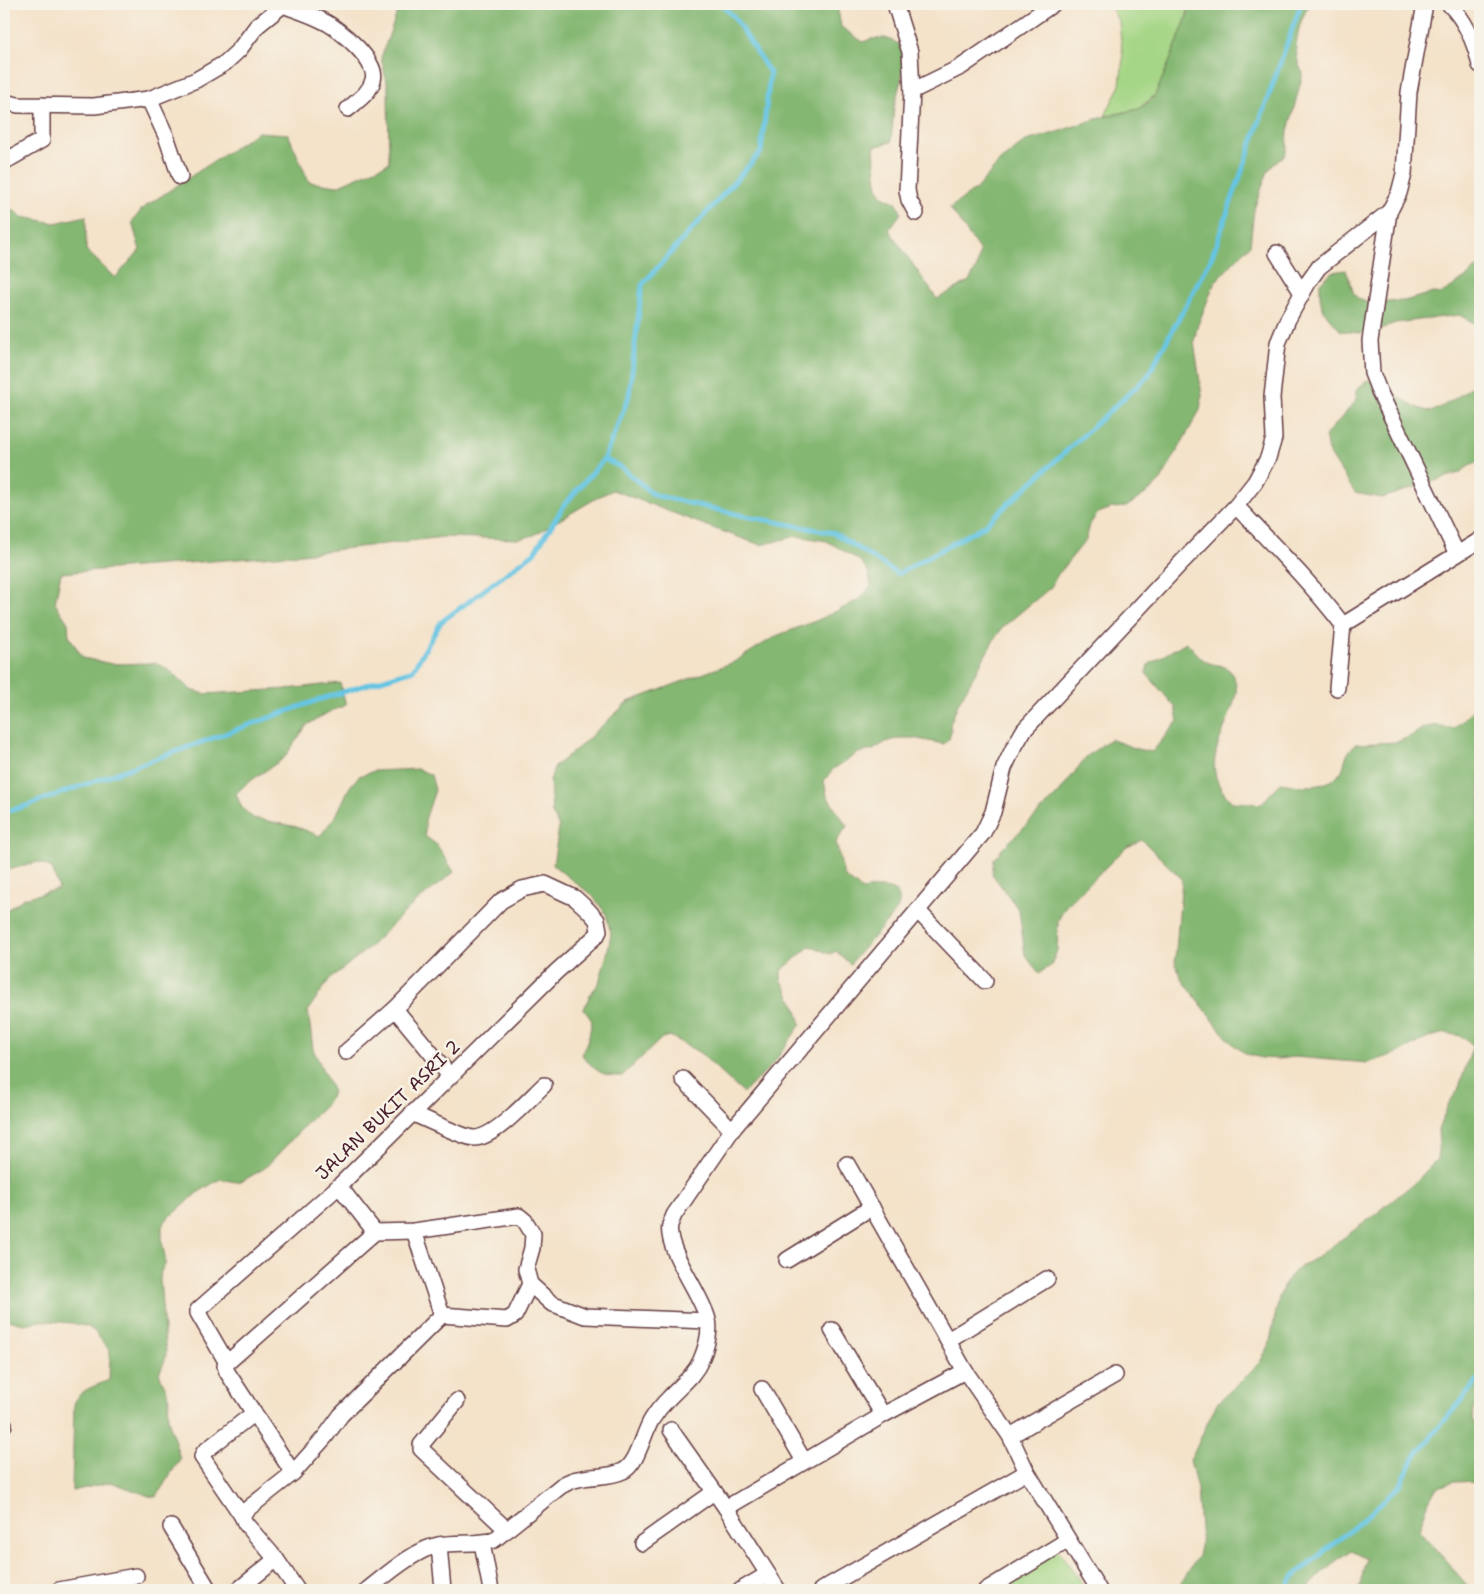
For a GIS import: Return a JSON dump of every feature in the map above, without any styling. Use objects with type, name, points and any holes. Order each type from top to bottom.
[{"type":"street","points":[[4,102],[42,106],[94,106],[149,99],[196,80],[225,63],[238,50],[256,26],[282,4],[325,21],[344,35],[369,62],[374,70],[374,79],[370,89],[348,109]]},
{"type":"street","points":[[895,4],[898,19],[910,52],[912,92],[907,190],[909,200],[916,213]]},
{"type":"street","points":[[912,92],[961,67],[1053,4]]},
{"type":"street","points":[[1425,4],[1408,92],[1404,174],[1399,193],[1389,212],[1370,341],[1372,373],[1378,391],[1457,554]]},
{"type":"street","points":[[1449,4],[1472,37],[1480,65]]},
{"type":"street","points":[[149,99],[166,136],[180,177]]},
{"type":"street","points":[[4,162],[42,140],[42,106]]},
{"type":"street","points":[[367,1590],[420,1552],[439,1545],[482,1543],[494,1540],[561,1486],[579,1478],[625,1471],[635,1458],[650,1423],[659,1409],[686,1382],[700,1362],[708,1338],[708,1321],[702,1302],[670,1238],[670,1226],[682,1202],[732,1130],[983,833],[992,812],[1004,768],[1024,730],[1236,506],[1255,482],[1268,458],[1274,438],[1272,396],[1278,343],[1288,319],[1319,267],[1389,212]]},
{"type":"street","points":[[1277,253],[1302,293]]},
{"type":"street","points":[[1236,506],[1293,564],[1343,625],[1337,688]]},
{"type":"street","points":[[1343,625],[1480,540]]},
{"type":"street","name":"JALAN BUKIT ASRI 2","points":[[226,1363],[198,1310],[338,1186],[556,972],[597,935],[600,931],[598,920],[575,898],[545,884],[522,889],[501,901],[395,1009]]},
{"type":"street","points":[[918,911],[985,981]]},
{"type":"street","points":[[346,1052],[395,1009],[450,1076]]},
{"type":"street","points":[[683,1079],[732,1130]]},
{"type":"street","points":[[412,1113],[473,1138],[486,1135],[505,1122],[544,1085]]},
{"type":"street","points":[[847,1164],[965,1371],[1010,1436],[1026,1472],[1099,1590]]},
{"type":"street","points":[[338,1186],[375,1232]]},
{"type":"street","points":[[787,1260],[872,1207]]},
{"type":"street","points":[[293,1473],[227,1372],[226,1363],[375,1232],[414,1231],[519,1216],[525,1220],[533,1234],[532,1248],[526,1269],[530,1284],[551,1304],[585,1316],[708,1321]]},
{"type":"street","points":[[414,1231],[442,1315]]},
{"type":"street","points":[[948,1340],[1047,1280]]},
{"type":"street","points":[[242,1516],[245,1511],[293,1473],[325,1437],[341,1415],[442,1315],[506,1320],[515,1316],[530,1284]]},
{"type":"street","points":[[832,1330],[883,1415]]},
{"type":"street","points":[[726,1508],[883,1415],[965,1371]]},
{"type":"street","points":[[1010,1436],[1115,1375]]},
{"type":"street","points":[[762,1389],[804,1461]]},
{"type":"street","points":[[457,1401],[421,1445],[420,1449],[507,1530]]},
{"type":"street","points":[[254,1413],[201,1455],[245,1523],[276,1559],[297,1590]]},
{"type":"street","points":[[671,1430],[726,1508],[778,1590]]},
{"type":"street","points":[[821,1590],[1026,1472]]},
{"type":"street","points":[[642,1543],[714,1492]]},
{"type":"street","points":[[171,1527],[209,1590]]},
{"type":"street","points":[[986,1590],[1068,1540]]},
{"type":"street","points":[[482,1543],[491,1590]]},
{"type":"street","points":[[439,1545],[443,1590]]},
{"type":"street","points":[[238,1590],[276,1559]]},
{"type":"street","points":[[741,1590],[768,1574]]},
{"type":"street","points":[[59,1590],[136,1576]]},
{"type":"green space","points":[[400,4],[837,4],[841,27],[863,42],[871,39],[885,38],[893,41],[900,45],[906,61],[894,107],[891,142],[874,147],[877,180],[882,195],[897,203],[901,213],[889,230],[937,299],[969,281],[977,267],[980,251],[950,208],[976,189],[1000,161],[1026,141],[1096,119],[1138,109],[1150,101],[1155,95],[1169,63],[1188,14],[1189,4],[1310,4],[1302,19],[1297,38],[1297,57],[1303,73],[1288,131],[1285,155],[1268,171],[1254,209],[1250,245],[1215,282],[1197,327],[1194,341],[1202,396],[1200,410],[1161,480],[1151,490],[1126,507],[1112,508],[1098,513],[1090,524],[1086,540],[1058,574],[1051,587],[1004,626],[995,638],[958,704],[950,724],[949,739],[944,744],[913,738],[900,738],[886,742],[873,750],[858,753],[833,769],[824,781],[827,796],[847,826],[836,842],[844,876],[862,890],[883,888],[895,891],[899,902],[897,910],[850,964],[836,951],[830,954],[810,946],[781,971],[781,979],[796,1008],[801,1024],[773,1064],[743,1093],[700,1053],[670,1036],[662,1038],[622,1076],[599,1072],[582,1055],[592,1021],[584,1009],[590,995],[599,983],[611,934],[606,914],[592,895],[553,865],[559,827],[552,813],[550,780],[555,766],[579,747],[628,702],[734,662],[776,636],[818,620],[861,598],[871,586],[868,571],[859,560],[827,541],[797,536],[761,545],[613,490],[534,535],[519,539],[443,537],[301,554],[61,573],[55,603],[68,623],[69,636],[83,658],[112,664],[156,663],[169,670],[191,690],[206,694],[287,689],[340,683],[346,705],[329,712],[307,725],[284,758],[246,784],[236,794],[242,808],[253,818],[297,827],[320,836],[337,814],[349,788],[359,776],[374,771],[418,769],[431,775],[435,790],[425,820],[425,836],[437,845],[454,872],[410,907],[372,945],[329,980],[308,1010],[313,1049],[333,1092],[325,1106],[265,1168],[244,1180],[236,1182],[220,1179],[197,1193],[167,1219],[162,1226],[165,1265],[161,1271],[160,1279],[166,1356],[159,1373],[169,1396],[168,1419],[180,1459],[156,1497],[111,1482],[72,1491],[74,1405],[83,1392],[109,1380],[110,1351],[94,1331],[88,1327],[72,1323],[48,1321],[24,1324],[4,1319],[4,912],[24,898],[59,889],[52,868],[38,862],[4,871],[4,203],[22,217],[55,223],[86,216],[86,250],[115,278],[140,250],[132,222],[143,208],[258,132],[288,134],[309,182],[337,186],[389,163],[388,87],[381,58]]},
{"type":"green space","points":[[1109,4],[1151,4],[1155,8],[1163,4],[1189,4],[1189,6],[1185,22],[1155,95],[1138,109],[1105,116],[1120,85],[1123,59],[1119,22]]},
{"type":"green space","points":[[1480,265],[1480,334],[1476,324],[1459,315],[1395,323],[1369,334],[1341,331],[1327,315],[1320,299],[1320,283],[1332,272],[1346,270],[1354,294],[1359,299],[1374,303],[1404,301],[1433,293],[1441,294],[1467,277]]},
{"type":"green space","points":[[1480,378],[1480,462],[1472,464],[1459,473],[1382,498],[1355,493],[1328,451],[1325,436],[1355,402],[1358,388],[1368,380],[1382,385],[1393,394],[1418,408],[1431,412],[1457,397]]},
{"type":"green space","points":[[1186,642],[1200,657],[1212,664],[1227,668],[1234,677],[1236,696],[1218,746],[1214,768],[1222,791],[1232,802],[1262,804],[1281,783],[1313,786],[1329,782],[1341,772],[1347,755],[1355,744],[1397,742],[1423,728],[1437,725],[1453,729],[1468,715],[1480,699],[1480,1395],[1473,1410],[1472,1419],[1480,1435],[1480,1481],[1454,1482],[1437,1487],[1429,1501],[1419,1530],[1466,1584],[1469,1590],[1359,1590],[1366,1558],[1351,1550],[1322,1573],[1307,1590],[1178,1590],[1198,1556],[1201,1541],[1197,1489],[1190,1460],[1217,1403],[1260,1362],[1269,1346],[1279,1297],[1285,1283],[1294,1271],[1320,1255],[1372,1217],[1417,1181],[1437,1159],[1438,1130],[1449,1103],[1458,1090],[1473,1045],[1461,1036],[1445,1033],[1430,1037],[1398,1053],[1368,1063],[1294,1057],[1279,1059],[1262,1058],[1246,1054],[1223,1033],[1181,978],[1175,962],[1182,879],[1142,840],[1127,847],[1065,907],[1058,921],[1057,950],[1052,965],[1039,973],[1025,955],[1019,910],[992,874],[994,859],[1059,793],[1086,757],[1110,739],[1137,749],[1152,752],[1178,721],[1175,707],[1146,673],[1148,665]]},
{"type":"green space","points":[[1058,1550],[1087,1590],[992,1590]]},
{"type":"waterway","points":[[4,812],[23,807],[318,700],[413,670],[441,622],[534,553],[565,504],[604,459],[629,396],[642,285],[761,152],[770,73],[734,17],[721,4]]},
{"type":"waterway","points":[[604,459],[622,468],[654,495],[745,516],[834,533],[898,574],[984,526],[1147,377],[1211,259],[1301,4]]},
{"type":"waterway","points":[[1287,1590],[1292,1578],[1366,1517],[1401,1484],[1415,1456],[1480,1378]]}]
